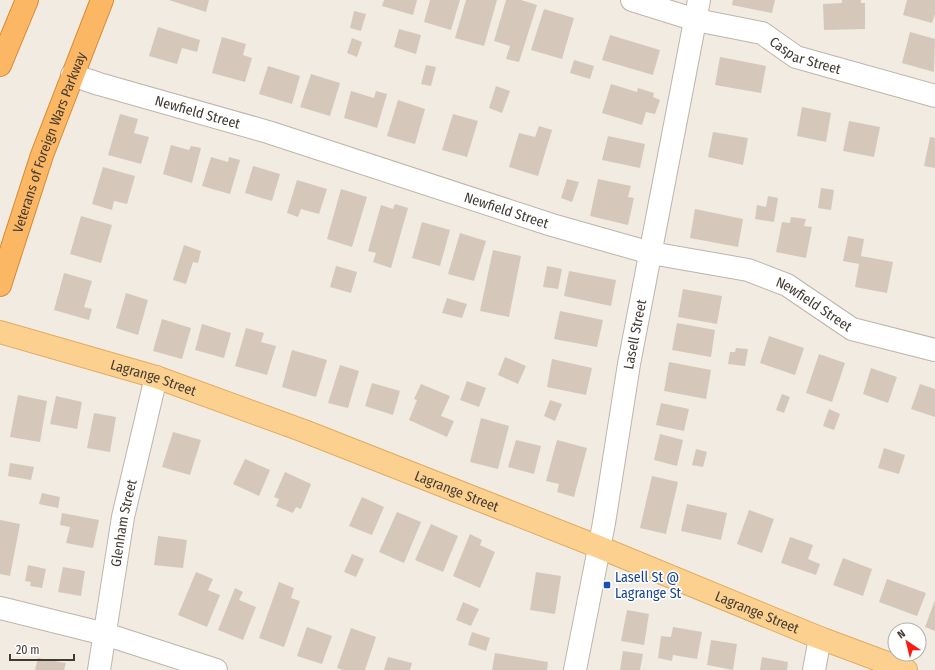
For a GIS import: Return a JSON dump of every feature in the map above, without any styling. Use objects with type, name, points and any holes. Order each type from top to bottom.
[{"type":"highway","points":[[2,52],[27,0]]},
{"type":"highway","name":"Veterans of Foreign Wars Parkway","points":[[0,285],[37,168],[102,0]]},
{"type":"main road","name":"Lagrange Street","points":[[0,332],[156,377],[304,431],[599,547],[820,638],[906,670]]},
{"type":"street","name":"Caspar Street","points":[[632,0],[697,10],[762,33],[796,57],[935,96]]},
{"type":"street","name":"Lasell Street","points":[[575,670],[599,547],[629,364],[697,10]]},
{"type":"street","name":"Newfield Street","points":[[72,75],[268,132],[552,225],[651,253],[748,270],[787,285],[852,329],[935,350]]},
{"type":"street","name":"Glenham Street","points":[[98,670],[123,517],[156,377]]},
{"type":"street","points":[[0,608],[105,634],[216,670]]},
{"type":"street","points":[[814,670],[820,638]]},
{"type":"building","points":[[169,0],[209,0],[206,12]]},
{"type":"building","points":[[384,0],[417,0],[413,15],[382,6]]},
{"type":"building","points":[[430,0],[460,0],[451,30],[424,22]]},
{"type":"building","points":[[466,0],[497,0],[484,46],[455,38]]},
{"type":"building","points":[[506,0],[521,0],[537,5],[519,62],[506,59],[510,46],[494,41]]},
{"type":"building","points":[[733,0],[775,0],[772,13],[732,5]]},
{"type":"building","points":[[842,0],[861,0],[861,3],[865,3],[865,29],[824,30],[823,4],[842,3]]},
{"type":"building","points":[[907,0],[935,0],[935,14],[932,23],[903,15]]},
{"type":"building","points":[[544,9],[574,18],[562,59],[531,50]]},
{"type":"building","points":[[354,11],[366,14],[361,31],[350,28]]},
{"type":"building","points":[[158,27],[200,40],[197,52],[182,48],[177,64],[149,56]]},
{"type":"building","points":[[399,29],[421,35],[416,54],[394,47]]},
{"type":"building","points":[[910,32],[935,39],[934,72],[902,63]]},
{"type":"building","points":[[610,35],[660,50],[653,75],[602,60]]},
{"type":"building","points":[[222,37],[246,44],[243,55],[252,58],[245,82],[212,73]]},
{"type":"building","points":[[352,38],[362,42],[357,57],[347,53]]},
{"type":"building","points":[[720,57],[766,66],[761,93],[715,85]]},
{"type":"building","points":[[574,60],[594,66],[590,79],[570,73]]},
{"type":"building","points":[[426,65],[436,67],[431,86],[421,84]]},
{"type":"building","points":[[268,66],[300,76],[292,104],[259,94]]},
{"type":"building","points":[[311,74],[340,83],[330,116],[300,107]]},
{"type":"building","points":[[611,84],[637,92],[638,88],[654,93],[653,97],[660,100],[655,114],[646,112],[642,125],[602,113]]},
{"type":"building","points":[[496,86],[510,91],[502,113],[489,108]]},
{"type":"building","points":[[351,91],[374,98],[376,91],[387,94],[377,128],[344,118]]},
{"type":"building","points":[[398,100],[425,109],[415,144],[387,136]]},
{"type":"building","points":[[802,107],[831,113],[826,142],[797,136]]},
{"type":"building","points":[[120,114],[138,119],[134,133],[149,137],[141,164],[108,155]]},
{"type":"building","points":[[453,114],[478,121],[467,157],[442,150]]},
{"type":"building","points":[[849,121],[880,127],[874,157],[843,151]]},
{"type":"building","points":[[539,126],[552,130],[538,176],[509,167],[519,133],[535,137]]},
{"type":"building","points":[[713,132],[748,138],[743,165],[708,157]]},
{"type":"building","points":[[608,136],[645,144],[640,168],[602,160]]},
{"type":"building","points":[[930,137],[935,138],[935,168],[924,166]]},
{"type":"building","points":[[171,145],[189,150],[191,146],[201,148],[192,183],[163,174]]},
{"type":"building","points":[[211,157],[228,162],[229,157],[240,160],[230,194],[202,186]]},
{"type":"building","points":[[253,166],[280,174],[272,201],[245,193]]},
{"type":"building","points":[[103,167],[135,176],[127,204],[114,201],[112,210],[92,204]]},
{"type":"building","points":[[567,179],[579,182],[572,202],[561,198]]},
{"type":"building","points":[[598,179],[631,186],[628,197],[634,198],[628,225],[590,216]]},
{"type":"building","points":[[297,180],[327,189],[319,214],[301,209],[298,217],[287,213]]},
{"type":"building","points":[[821,188],[834,190],[831,210],[818,208]]},
{"type":"building","points":[[341,189],[367,197],[352,247],[327,239]]},
{"type":"building","points":[[768,196],[778,198],[774,222],[755,219],[757,205],[766,207]]},
{"type":"building","points":[[395,204],[408,208],[391,268],[373,262],[376,253],[368,251],[381,205],[393,209]]},
{"type":"building","points":[[695,209],[743,219],[738,247],[690,238]]},
{"type":"building","points":[[81,216],[112,225],[101,263],[70,254]]},
{"type":"building","points":[[791,217],[806,219],[804,226],[812,227],[806,258],[776,252],[782,222],[790,223]]},
{"type":"building","points":[[422,222],[450,230],[440,266],[412,258]]},
{"type":"building","points":[[460,233],[486,241],[474,281],[448,274]]},
{"type":"building","points":[[848,236],[864,239],[861,256],[893,262],[887,293],[855,287],[859,264],[843,261]]},
{"type":"building","points":[[184,245],[201,251],[198,263],[193,262],[186,284],[173,280]]},
{"type":"building","points":[[493,250],[521,256],[509,317],[480,311]]},
{"type":"building","points":[[336,266],[357,272],[351,293],[330,287]]},
{"type":"building","points":[[547,266],[562,269],[558,289],[543,287]]},
{"type":"building","points":[[569,271],[616,280],[611,306],[564,296]]},
{"type":"building","points":[[64,273],[92,281],[84,307],[92,309],[89,320],[54,310]]},
{"type":"building","points":[[683,289],[722,296],[717,324],[678,317]]},
{"type":"building","points":[[126,293],[148,300],[138,335],[116,328]]},
{"type":"building","points":[[447,298],[467,304],[462,318],[442,313]]},
{"type":"building","points":[[560,311],[603,320],[597,347],[554,339]]},
{"type":"building","points":[[162,319],[191,328],[182,359],[153,351]]},
{"type":"building","points":[[677,323],[715,330],[711,357],[672,350]]},
{"type":"building","points":[[202,324],[231,333],[224,358],[195,350]]},
{"type":"building","points":[[246,328],[264,333],[261,342],[276,346],[267,375],[235,366]]},
{"type":"building","points":[[769,336],[804,348],[795,375],[760,363]]},
{"type":"building","points":[[736,348],[748,349],[745,366],[728,364],[730,352],[735,352]]},
{"type":"building","points":[[292,350],[327,360],[316,397],[282,387]]},
{"type":"building","points":[[819,354],[845,363],[832,402],[806,393]]},
{"type":"building","points":[[505,357],[526,366],[518,384],[498,375]]},
{"type":"building","points":[[552,359],[592,368],[586,395],[547,387]]},
{"type":"building","points":[[669,362],[711,370],[706,399],[664,391]]},
{"type":"building","points":[[340,365],[359,371],[348,408],[328,403]]},
{"type":"building","points":[[871,368],[897,377],[888,403],[863,394]]},
{"type":"building","points":[[467,381],[486,388],[479,407],[460,400]]},
{"type":"building","points":[[372,383],[400,391],[393,415],[365,406]]},
{"type":"building","points":[[421,384],[450,396],[441,416],[454,421],[447,437],[409,420],[417,400],[414,399]]},
{"type":"building","points":[[920,384],[935,389],[935,417],[911,409]]},
{"type":"building","points":[[782,394],[790,397],[784,413],[776,410]]},
{"type":"building","points":[[18,395],[47,401],[40,442],[10,437]]},
{"type":"building","points":[[56,396],[82,402],[77,429],[50,424]]},
{"type":"building","points":[[550,400],[562,404],[555,421],[544,416]]},
{"type":"building","points":[[661,403],[689,409],[684,431],[656,425]]},
{"type":"building","points":[[829,409],[840,414],[834,430],[823,426]]},
{"type":"building","points":[[94,413],[116,417],[110,452],[87,448]]},
{"type":"building","points":[[481,418],[509,426],[498,469],[470,462]]},
{"type":"building","points":[[173,432],[201,440],[190,475],[162,467]]},
{"type":"building","points":[[660,434],[683,440],[677,466],[654,460]]},
{"type":"building","points":[[516,440],[541,446],[534,474],[508,467]]},
{"type":"building","points":[[557,440],[587,448],[574,497],[557,492],[559,484],[546,481]]},
{"type":"building","points":[[884,448],[905,455],[899,474],[878,468]]},
{"type":"building","points":[[696,449],[707,452],[703,467],[692,465]]},
{"type":"building","points":[[245,459],[270,470],[259,496],[233,484]]},
{"type":"building","points":[[10,463],[34,467],[31,480],[8,476]]},
{"type":"building","points":[[285,472],[311,484],[301,509],[296,507],[293,513],[276,506],[279,499],[274,497]]},
{"type":"building","points":[[652,476],[678,482],[666,534],[640,528]]},
{"type":"building","points":[[42,493],[60,497],[58,508],[39,504]]},
{"type":"building","points":[[362,497],[384,507],[372,535],[349,526]]},
{"type":"building","points":[[687,504],[727,513],[721,540],[681,531]]},
{"type":"building","points":[[749,510],[774,519],[762,553],[737,544]]},
{"type":"building","points":[[397,512],[421,522],[404,563],[379,552]]},
{"type":"building","points":[[62,513],[99,520],[93,548],[66,543],[70,527],[60,525]]},
{"type":"building","points":[[0,520],[20,524],[10,576],[0,574]]},
{"type":"building","points":[[431,524],[458,536],[443,572],[415,560]]},
{"type":"building","points":[[470,534],[482,540],[480,545],[495,552],[480,588],[453,576]]},
{"type":"building","points":[[158,536],[187,540],[183,568],[154,565]]},
{"type":"building","points":[[790,537],[813,545],[808,559],[820,564],[816,575],[781,563]]},
{"type":"building","points":[[352,554],[364,559],[356,577],[344,572]]},
{"type":"building","points":[[843,558],[872,569],[863,596],[833,585]]},
{"type":"building","points":[[28,565],[46,569],[42,588],[30,586],[31,582],[25,581]]},
{"type":"building","points":[[63,567],[85,571],[81,596],[58,592]]},
{"type":"building","points":[[196,572],[213,579],[208,590],[220,595],[207,627],[178,615]]},
{"type":"building","points":[[536,572],[561,576],[555,614],[530,610]]},
{"type":"building","points":[[887,579],[926,593],[917,616],[879,602]]},
{"type":"building","points":[[279,582],[294,588],[291,598],[300,601],[284,647],[259,638]]},
{"type":"building","points":[[235,588],[243,592],[239,600],[256,607],[243,640],[218,630]]},
{"type":"building","points":[[935,600],[935,631],[927,628],[927,622]]},
{"type":"building","points":[[463,602],[479,609],[471,626],[456,620]]},
{"type":"building","points":[[627,610],[649,614],[644,645],[621,641]]},
{"type":"building","points":[[307,627],[332,636],[322,664],[297,656]]},
{"type":"building","points":[[673,627],[702,632],[697,659],[673,655],[672,661],[658,658],[661,636],[671,637]]},
{"type":"building","points":[[351,628],[376,637],[365,670],[343,670],[337,668]]},
{"type":"building","points":[[472,632],[490,638],[486,651],[468,645]]},
{"type":"building","points":[[711,640],[737,644],[733,670],[707,665]]},
{"type":"building","points":[[623,651],[643,654],[640,670],[620,670]]},
{"type":"building","points":[[495,653],[548,662],[547,670],[492,670]]},
{"type":"building","points":[[388,657],[412,663],[410,670],[384,670]]},
{"type":"building","points":[[762,657],[788,662],[787,670],[760,670]]},
{"type":"building","points":[[38,658],[66,663],[64,670],[35,670]]},
{"type":"place","name":"Lasell St @ Lagrange St","points":[[607,585]]}]
